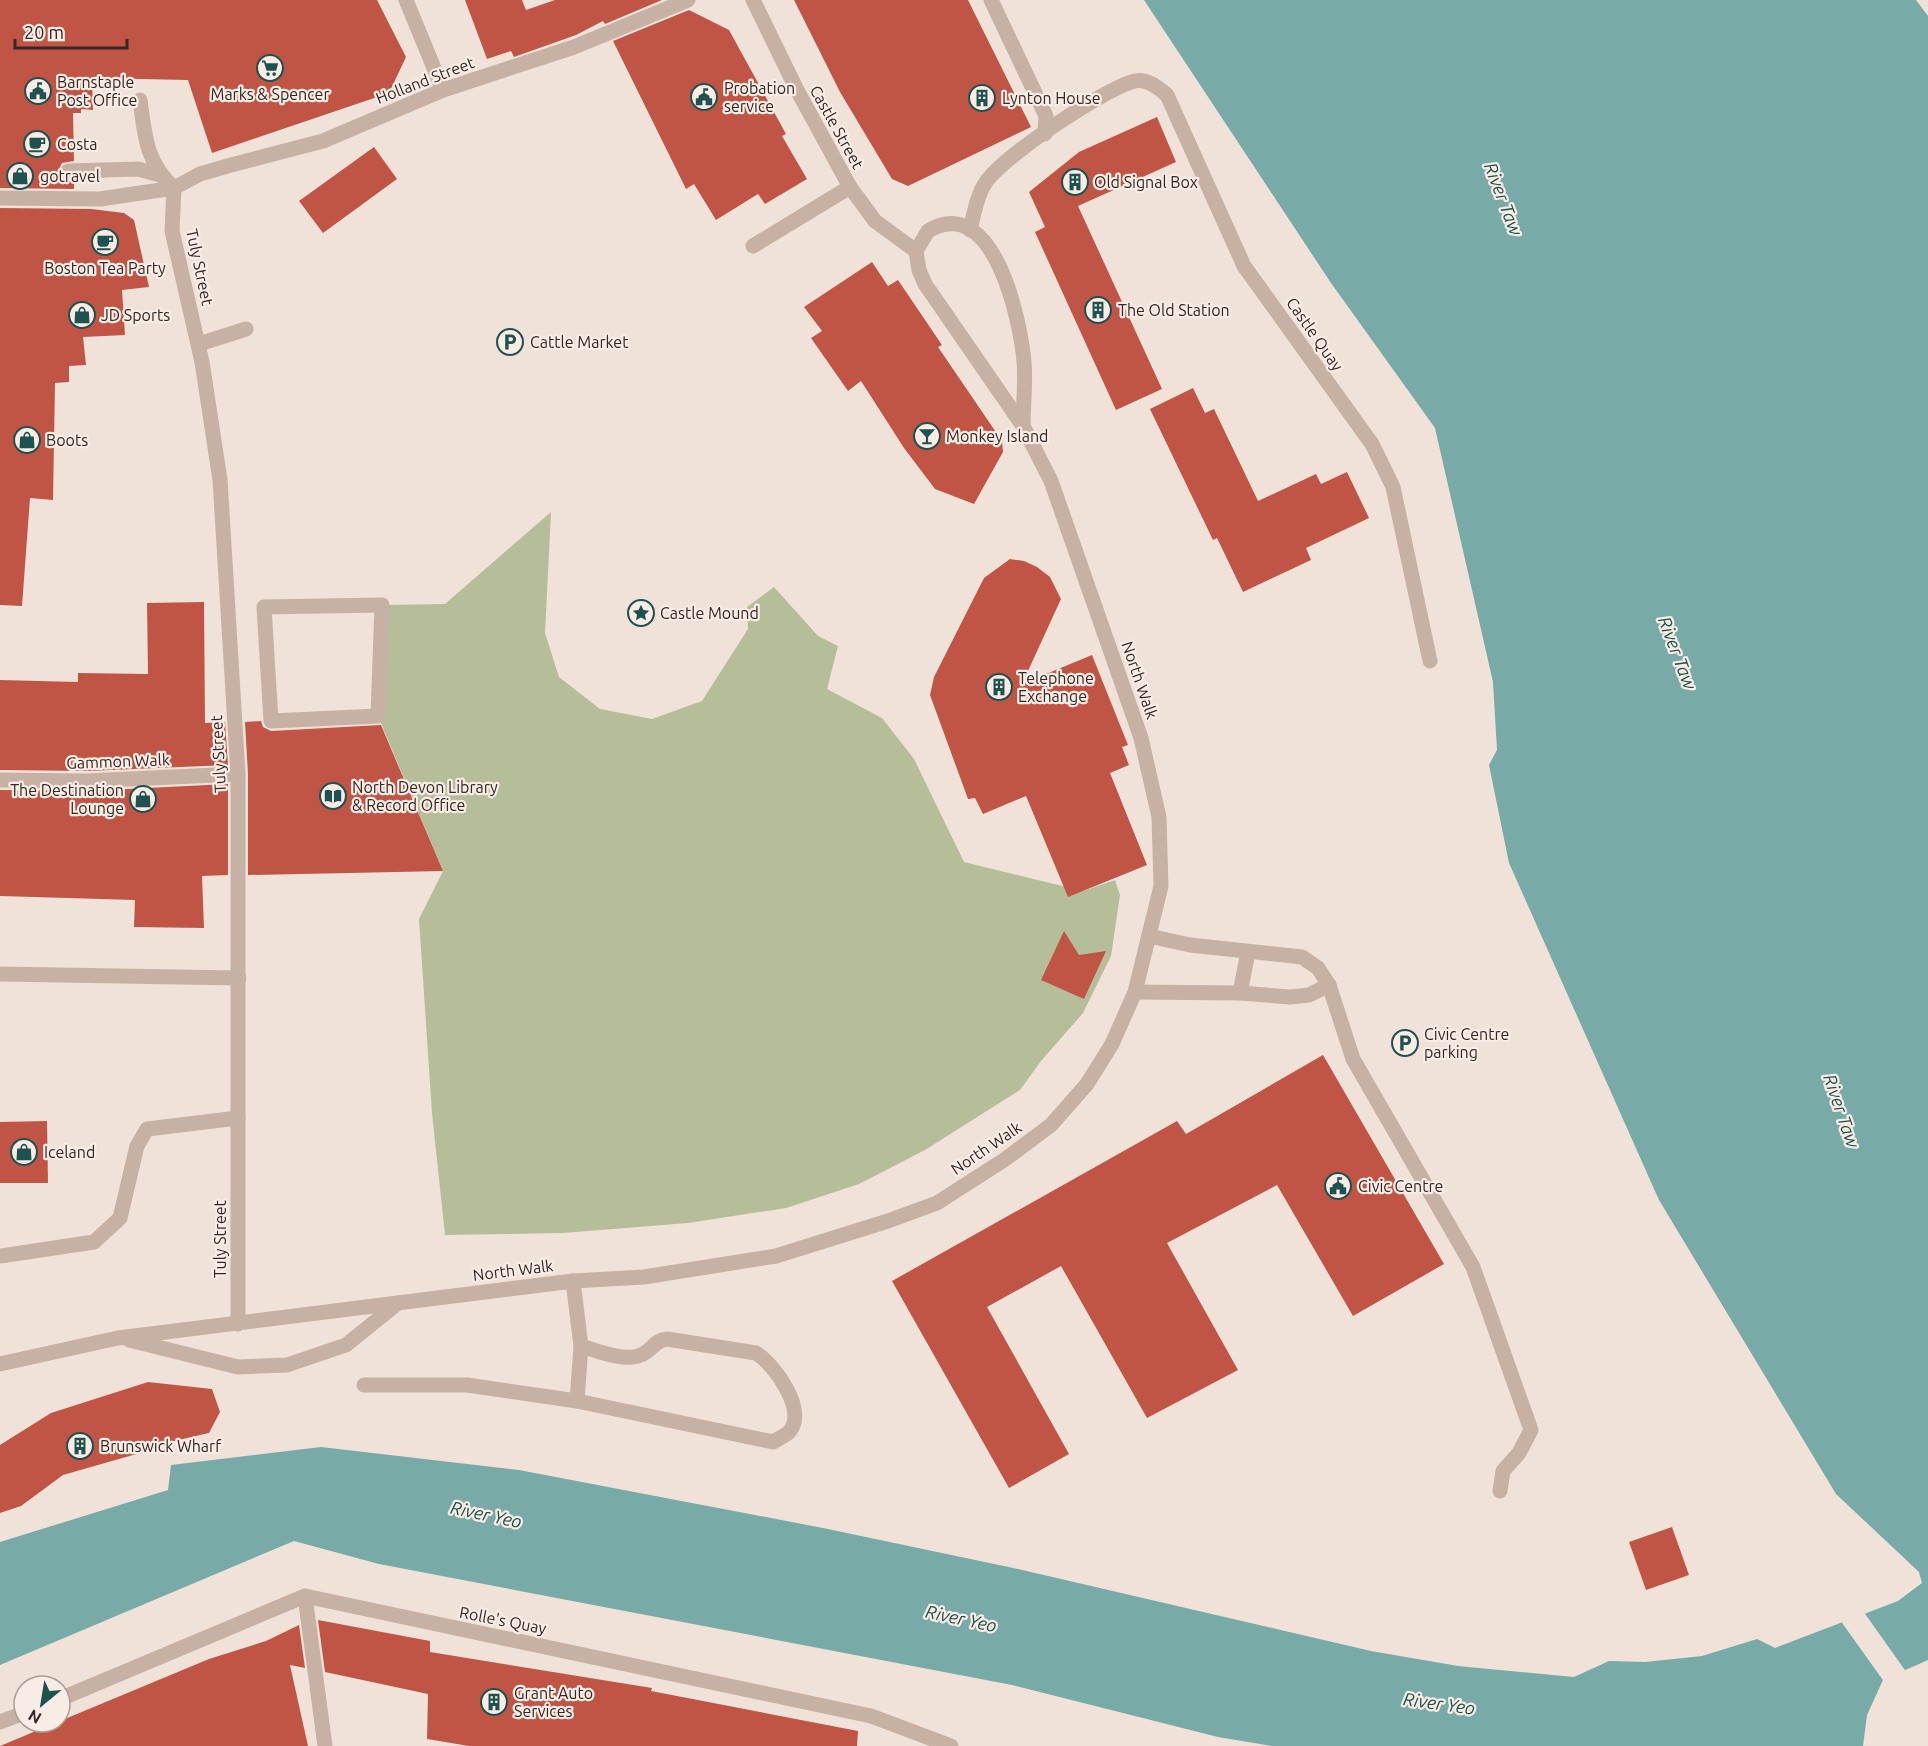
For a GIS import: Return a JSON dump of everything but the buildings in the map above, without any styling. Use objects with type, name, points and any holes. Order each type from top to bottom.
[{"type":"street","points":[[406,0],[443,90]]},
{"type":"street","name":"Holland Street","points":[[0,198],[100,200],[174,188],[200,174],[323,141],[443,90],[574,47],[688,0]]},
{"type":"street","name":"Castle Street","points":[[753,0],[797,90],[850,187],[875,221],[897,240],[916,251]]},
{"type":"street","points":[[970,230],[980,195],[987,181],[1002,164],[1045,134],[1046,116],[992,0]]},
{"type":"street","name":"Castle Quay","points":[[1045,134],[1108,93],[1137,80],[1156,86],[1167,96],[1244,266],[1372,444],[1393,487],[1430,661]]},
{"type":"street","points":[[140,100],[148,152],[160,175],[174,188]]},
{"type":"street","points":[[68,171],[138,169],[160,175]]},
{"type":"street","points":[[753,246],[850,187]]},
{"type":"street","name":"Tuly Street","points":[[174,188],[172,231],[199,344],[220,480],[238,774],[238,1324]]},
{"type":"street","points":[[916,251],[924,235],[932,229],[954,226],[970,230],[987,242],[999,264],[1017,319],[1024,362],[1023,426]]},
{"type":"street","name":"North Walk","points":[[0,1364],[118,1338],[573,1281],[644,1277],[776,1256],[937,1203],[1004,1160],[1051,1125],[1087,1084],[1106,1054],[1135,992],[1161,886],[1159,817],[1152,781],[1141,738],[1052,481],[1023,426],[925,284],[919,270],[916,251]]},
{"type":"street","points":[[199,344],[246,329]]},
{"type":"street","points":[[382,605],[378,716],[271,721],[264,607],[382,605]]},
{"type":"street","name":"Gammon Walk","points":[[0,780],[86,781],[238,774]]},
{"type":"street","points":[[1149,936],[1190,945],[1302,957],[1318,968],[1329,985],[1353,1059],[1473,1267],[1531,1430],[1519,1453],[1503,1471],[1500,1491]]},
{"type":"street","points":[[1240,993],[1248,952]]},
{"type":"street","points":[[0,975],[239,978]]},
{"type":"street","points":[[1135,992],[1240,993],[1290,997],[1309,995],[1329,985]]},
{"type":"street","points":[[0,1256],[94,1242],[120,1218],[134,1156],[147,1129],[238,1118]]},
{"type":"street","points":[[573,1281],[581,1346],[577,1401]]},
{"type":"street","points":[[118,1338],[238,1367],[286,1365],[346,1345],[398,1303]]},
{"type":"street","points":[[364,1385],[467,1385],[577,1401],[772,1442],[789,1433],[796,1418],[790,1394],[766,1359],[756,1353],[667,1339],[658,1340],[644,1354],[634,1356],[602,1353],[581,1346]]},
{"type":"street","points":[[72,1694],[305,1596],[325,1746]]},
{"type":"street","name":"Rolle's Quay","points":[[305,1596],[871,1716],[935,1743],[951,1746]]},
{"type":"green space","points":[[551,512],[545,633],[559,677],[600,709],[652,719],[702,701],[748,629],[747,607],[774,587],[818,636],[838,646],[827,689],[882,718],[914,759],[964,862],[1083,891],[1115,880],[1120,895],[1111,956],[1083,1013],[1041,1061],[1020,1090],[925,1150],[859,1184],[786,1208],[688,1223],[563,1233],[445,1235],[432,1113],[419,919],[443,871],[378,716],[382,605],[445,604]]},
{"type":"water","points":[[1144,0],[1916,0],[1928,16],[1928,1660],[1883,1680],[1867,1715],[1863,1746],[1272,1746],[1218,1737],[1012,1685],[379,1564],[294,1541],[0,1665],[0,1542],[168,1490],[171,1465],[321,1447],[519,1470],[823,1528],[1018,1569],[1371,1651],[1458,1666],[1574,1677],[1609,1661],[1645,1662],[1702,1656],[1757,1639],[1775,1648],[1898,1601],[1922,1583],[1919,1572],[1836,1494],[1659,1200],[1509,863],[1489,765],[1497,750],[1493,682],[1435,428],[1331,283]]},
{"type":"pier","points":[[1863,1611],[1907,1673],[1885,1683],[1840,1620]]},
{"type":"place","name":"Marks & Spencer","points":[[270,68]]},
{"type":"place","name":"Barnstaple Post Office","points":[[38,91]]},
{"type":"place","name":"Probation service","points":[[704,97]]},
{"type":"place","name":"Lynton House","points":[[982,98]]},
{"type":"place","name":"Costa","points":[[37,144]]},
{"type":"place","name":"gotravel","points":[[20,176]]},
{"type":"place","name":"Old Signal Box","points":[[1075,182]]},
{"type":"place","name":"Boston Tea Party","points":[[105,242]]},
{"type":"place","name":"The Old Station","points":[[1098,310]]},
{"type":"place","name":"JD Sports","points":[[82,315]]},
{"type":"place","name":"Cattle Market","points":[[510,342]]},
{"type":"place","name":"Monkey Island","points":[[927,436]]},
{"type":"place","name":"Boots","points":[[27,440]]},
{"type":"place","name":"Castle Mound","points":[[641,613]]},
{"type":"place","name":"Telephone Exchange","points":[[999,687]]},
{"type":"place","name":"North Devon Library & Record Office","points":[[333,796]]},
{"type":"place","name":"The Destination Lounge","points":[[143,799]]},
{"type":"place","name":"Civic Centre parking","points":[[1405,1043]]},
{"type":"place","name":"Iceland","points":[[24,1152]]},
{"type":"place","name":"Civic Centre","points":[[1338,1186]]},
{"type":"place","name":"Brunswick Wharf","points":[[80,1446]]},
{"type":"place","name":"Grant Auto Services","points":[[494,1702]]},
{"type":"water label","name":"River Taw","points":[[1503,199]]},
{"type":"water label","name":"River Taw","points":[[1677,653]]},
{"type":"water label","name":"River Taw","points":[[1841,1111]]},
{"type":"water label","name":"River Yeo","points":[[486,1515]]},
{"type":"water label","name":"River Yeo","points":[[961,1619]]},
{"type":"water label","name":"River Yeo","points":[[1439,1704]]}]
